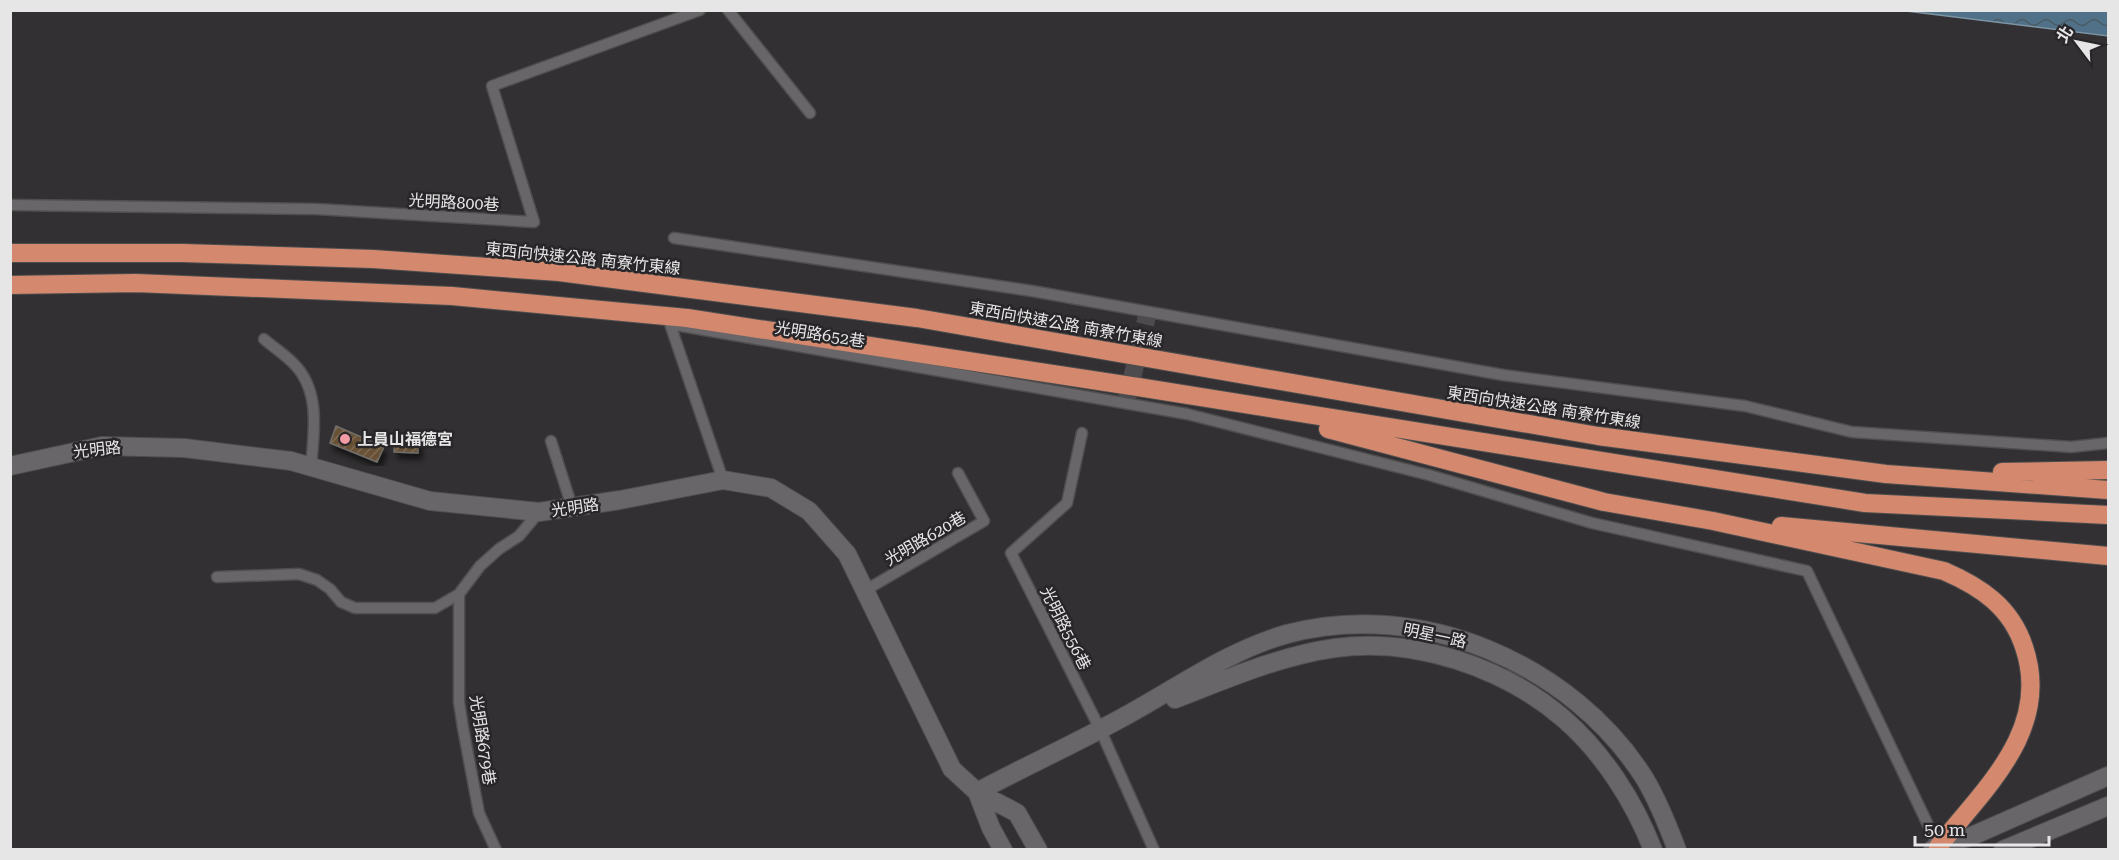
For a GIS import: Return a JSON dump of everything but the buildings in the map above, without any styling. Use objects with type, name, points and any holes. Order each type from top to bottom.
[{"type":"highway","name":"東西向快速公路 南寮竹東線","points":[[10,253],[182,253],[361,258],[559,272],[917,318],[1598,436],[1886,474],[2109,490]]},
{"type":"highway","points":[[10,285],[136,283],[440,295],[676,317],[1138,387],[1257,408],[1865,503],[2109,515]]},
{"type":"highway","points":[[1257,408],[1604,502],[1713,521],[1944,571],[1979,588],[1997,601],[2011,618],[2030,662],[2032,688],[2029,714],[2005,762],[1937,849]]},
{"type":"highway","points":[[1886,474],[2109,470]]},
{"type":"highway","points":[[1713,521],[2109,556]]},
{"type":"street","name":"光明路","points":[[10,466],[102,446],[184,448],[311,466],[430,501],[539,512],[723,480],[771,488],[809,511],[847,554],[952,769],[977,792],[1017,813],[1038,849]]},
{"type":"street","name":"明星一路","points":[[977,792],[1118,720],[1238,652],[1288,634],[1335,627],[1387,625],[1426,631],[1479,645],[1530,669],[1578,702],[1614,738],[1645,779],[1677,849]]},
{"type":"street","name":"明星一路","points":[[1118,720],[1294,656],[1337,648],[1383,646],[1428,652],[1473,666],[1519,688],[1563,718],[1596,752],[1626,793],[1653,849]]},
{"type":"street","points":[[1937,849],[2109,776]]},
{"type":"street","name":"光明路","points":[[977,792],[991,828],[1003,849]]},
{"type":"street","points":[[2003,849],[2109,806]]},
{"type":"lane","name":"光明路800巷","points":[[10,205],[316,209],[534,222],[492,86],[700,10]]},
{"type":"lane","points":[[728,10],[810,112]]},
{"type":"lane","points":[[674,238],[1032,291],[1503,375],[1745,406],[1852,432],[2071,447],[2109,443]]},
{"type":"lane","name":"光明路652巷","points":[[723,480],[670,324],[1187,414],[1299,441],[1592,523],[1807,571],[1937,849]]},
{"type":"lane","points":[[264,339],[294,363],[311,393],[315,424],[311,466]]},
{"type":"lane","name":"光明路556巷","points":[[1082,433],[1067,503],[1011,553],[1100,729],[1154,849]]},
{"type":"lane","points":[[551,441],[572,507]]},
{"type":"lane","name":"光明路620巷","points":[[864,591],[984,521],[958,473]]},
{"type":"lane","points":[[217,577],[299,574],[317,580],[330,589],[341,602],[355,608],[435,608],[459,594],[480,566],[519,536],[539,512]]},
{"type":"lane","name":"光明路679巷","points":[[459,594],[459,702],[479,813],[496,849]]},
{"type":"water","points":[[1906,11],[2108,11],[2108,36]]},
{"type":"tunnel","points":[[1126,403],[1148,312]]},
{"type":"place","name":"上員山福德宮","points":[[345,439]]}]
